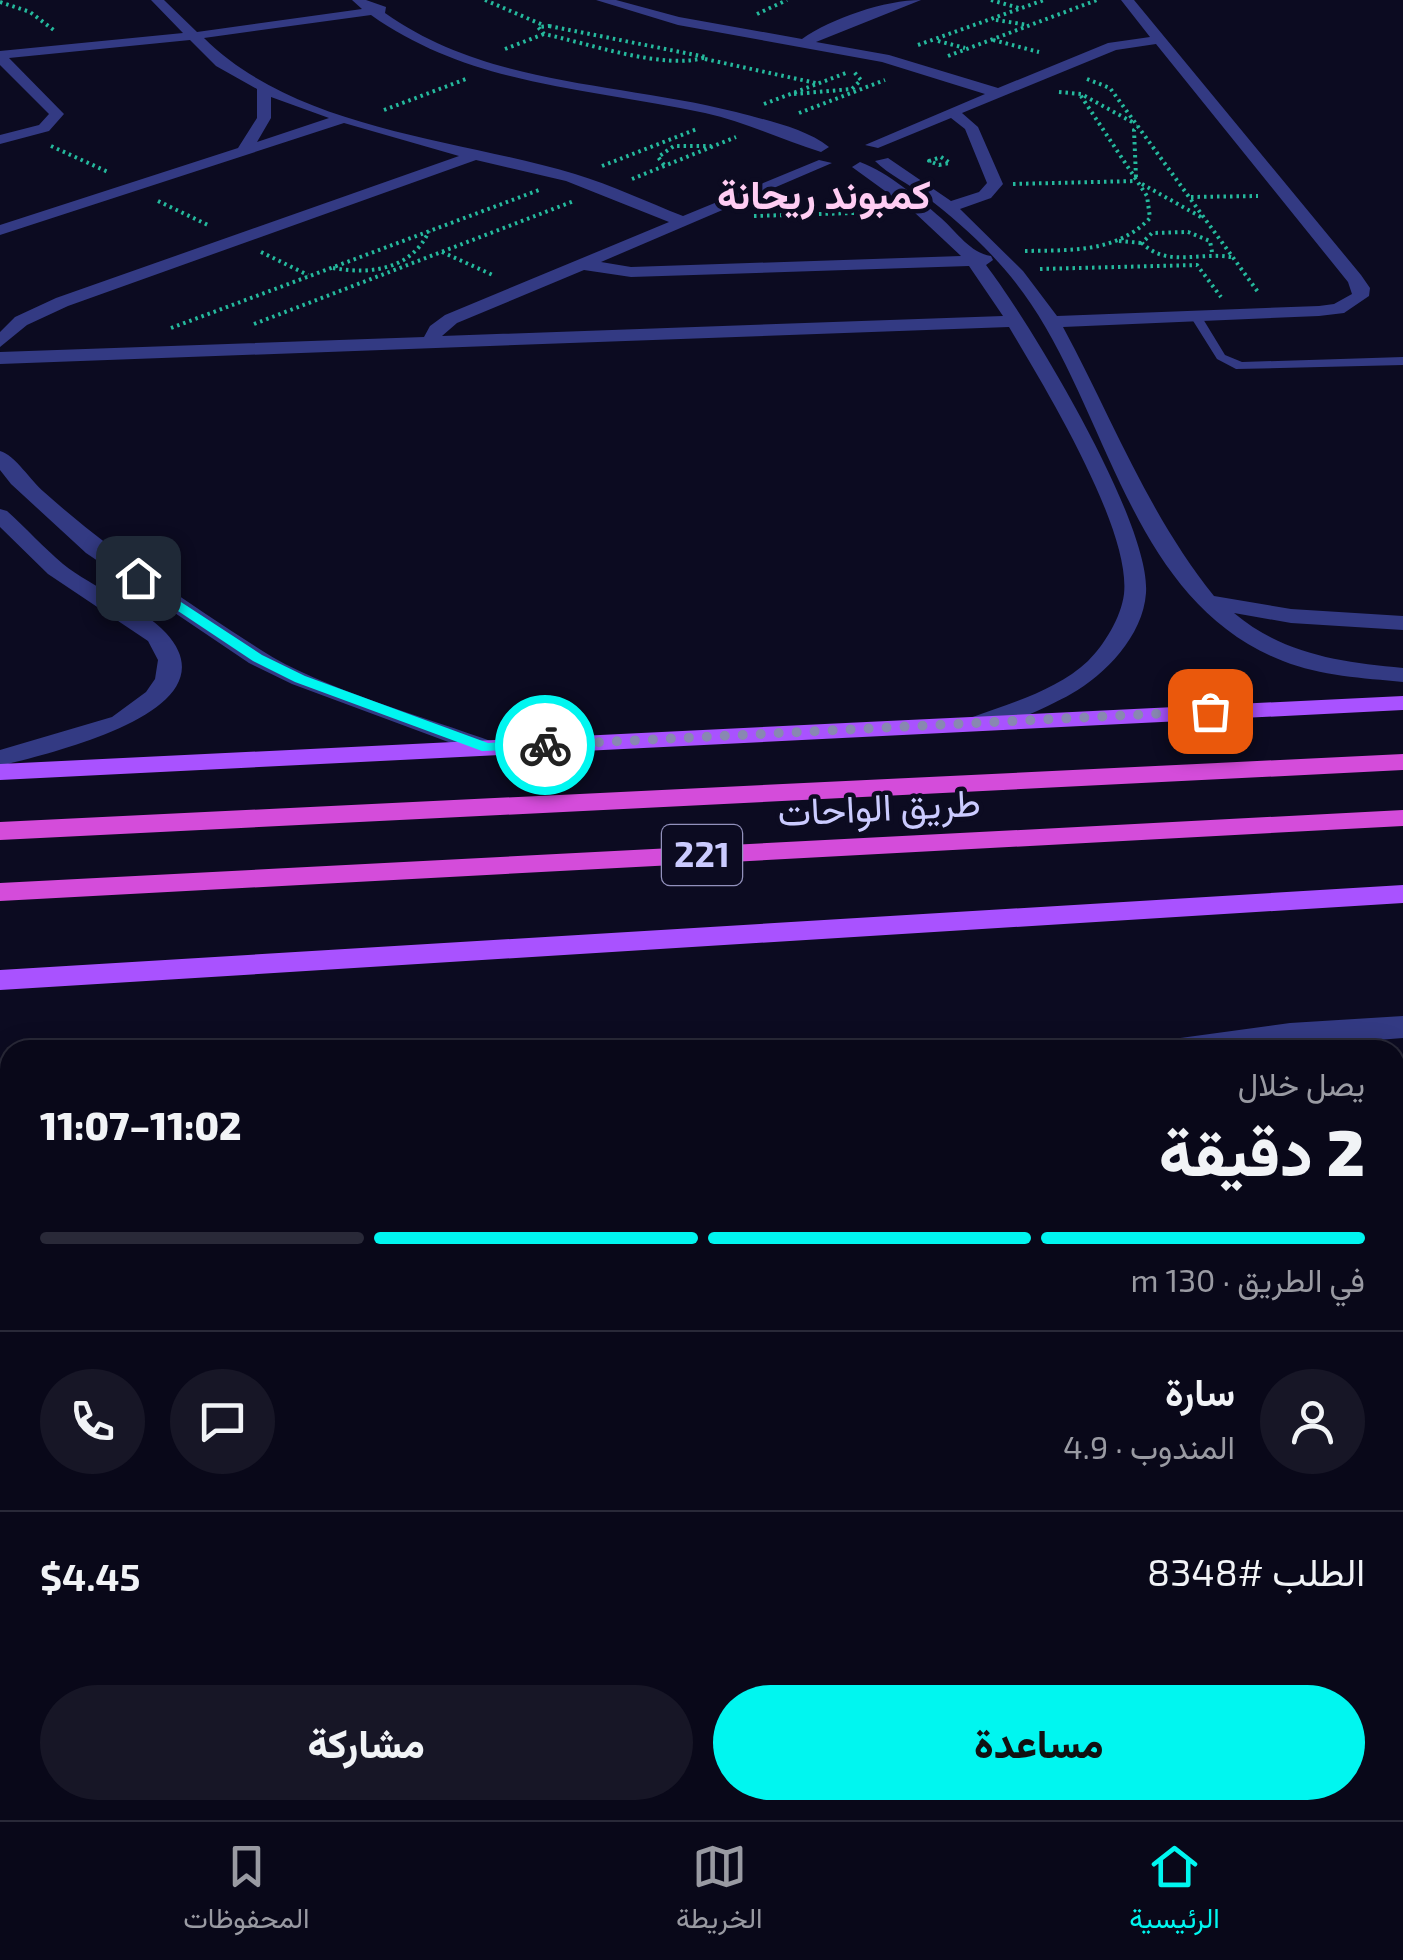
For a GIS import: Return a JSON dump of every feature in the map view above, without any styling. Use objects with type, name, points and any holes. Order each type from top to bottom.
[{"type":"highway","name":"طريق الواحات","points":[[0,831],[1403,762]]},
{"type":"highway","name":"طريق الواحات","points":[[0,892],[1403,818]]},
{"type":"main road","points":[[0,772],[1403,703]]},
{"type":"main road","points":[[0,980],[1403,894]]},
{"type":"street","points":[[158,0],[221,63],[264,89],[347,120],[474,156],[571,178],[687,220]]},
{"type":"street","points":[[358,0],[382,7],[434,47],[571,86],[735,113],[770,124],[823,155],[860,168],[934,220],[975,260],[1038,356],[1078,438],[1129,550],[1136,592],[1114,646],[1087,678],[979,722]]},
{"type":"street","points":[[602,0],[641,12],[884,58],[998,94]]},
{"type":"street","points":[[641,12],[674,0]]},
{"type":"street","points":[[808,41],[824,31],[914,0]]},
{"type":"street","points":[[1051,322],[1338,308],[1352,304],[1360,296],[1361,288],[1126,0]]},
{"type":"street","points":[[0,56],[193,36],[382,7]]},
{"type":"street","points":[[431,342],[442,324],[687,220],[823,155],[863,147],[1123,44],[1160,40]]},
{"type":"street","points":[[0,56],[57,114],[52,123],[0,140]]},
{"type":"street","points":[[491,62],[753,107],[863,147],[950,207],[1007,260],[1051,322],[1168,550],[1208,602],[1251,638],[1290,656],[1335,668],[1403,675]]},
{"type":"street","points":[[244,150],[264,118],[264,89]]},
{"type":"street","points":[[950,207],[985,196],[995,184],[970,127],[953,113]]},
{"type":"street","points":[[0,230],[347,120]]},
{"type":"street","points":[[860,168],[863,147]]},
{"type":"street","points":[[0,346],[21,322],[62,302],[474,156]]},
{"type":"street","points":[[581,264],[631,272],[1007,260]]},
{"type":"street","points":[[0,346],[431,342],[1015,321]]},
{"type":"street","points":[[1038,356],[1068,354]]},
{"type":"street","points":[[1078,438],[1108,437]]},
{"type":"street","points":[[0,458],[18,480],[94,548],[258,658],[300,679],[487,748]]},
{"type":"street","points":[[0,515],[56,569],[156,637],[170,660],[167,679],[155,697],[121,722],[0,758]]},
{"type":"street","points":[[1208,602],[1290,616],[1403,623]]},
{"type":"street","points":[[1246,1040],[1403,1026]]},
{"type":"lane","points":[[1196,316],[1225,361],[1240,366],[1403,361]]},
{"type":"path","points":[[484,0],[543,26],[564,25],[618,40],[698,52],[705,60]]},
{"type":"path","points":[[990,0],[1020,8]]},
{"type":"path","points":[[753,107],[1044,0]]},
{"type":"path","points":[[786,118],[1097,0]]},
{"type":"path","points":[[0,2],[48,22],[57,35],[58,49]]},
{"type":"path","points":[[1071,2],[1075,8]]},
{"type":"path","points":[[989,20],[1029,25]]},
{"type":"path","points":[[543,26],[537,30],[544,34],[643,56],[689,63],[705,60],[819,83]]},
{"type":"path","points":[[347,120],[491,62],[544,34]]},
{"type":"path","points":[[992,39],[1074,62]]},
{"type":"path","points":[[932,41],[966,49]]},
{"type":"path","points":[[852,70],[860,80],[852,89]]},
{"type":"path","points":[[1057,70],[1108,86],[1273,313]]},
{"type":"path","points":[[792,93],[858,91]]},
{"type":"path","points":[[998,94],[1079,93],[1138,126]]},
{"type":"path","points":[[1007,260],[1117,240],[1140,229],[1150,218],[1152,206],[1079,93]]},
{"type":"path","points":[[170,328],[735,113]]},
{"type":"path","points":[[239,330],[770,124]]},
{"type":"path","points":[[1137,181],[1134,130],[1138,126]]},
{"type":"path","points":[[24,134],[310,276]]},
{"type":"path","points":[[657,144],[668,148],[690,144],[713,146]]},
{"type":"path","points":[[665,166],[658,157],[668,148]]},
{"type":"path","points":[[995,184],[1137,181],[1207,221]]},
{"type":"path","points":[[1190,197],[1286,195]]},
{"type":"path","points":[[687,220],[878,211],[895,214]]},
{"type":"path","points":[[1196,234],[1207,221]]},
{"type":"path","points":[[332,267],[355,272],[394,267],[416,253],[429,231]]},
{"type":"path","points":[[1142,243],[1146,236],[1160,231],[1196,234],[1210,240],[1212,252]]},
{"type":"path","points":[[1117,240],[1142,243],[1163,256],[1197,258],[1212,252],[1235,258]]},
{"type":"path","points":[[441,252],[524,288]]},
{"type":"path","points":[[1151,266],[1163,256]]},
{"type":"path","points":[[1007,260],[1202,268],[1233,314]]},
{"type":"way so far","points":[[545,745],[1210,711]]},
{"type":"district","name":"كمبوند ريحانة","points":[[824,195]]},
{"type":"route","points":[[138,578],[258,658],[300,679],[487,748],[545,745]]}]
